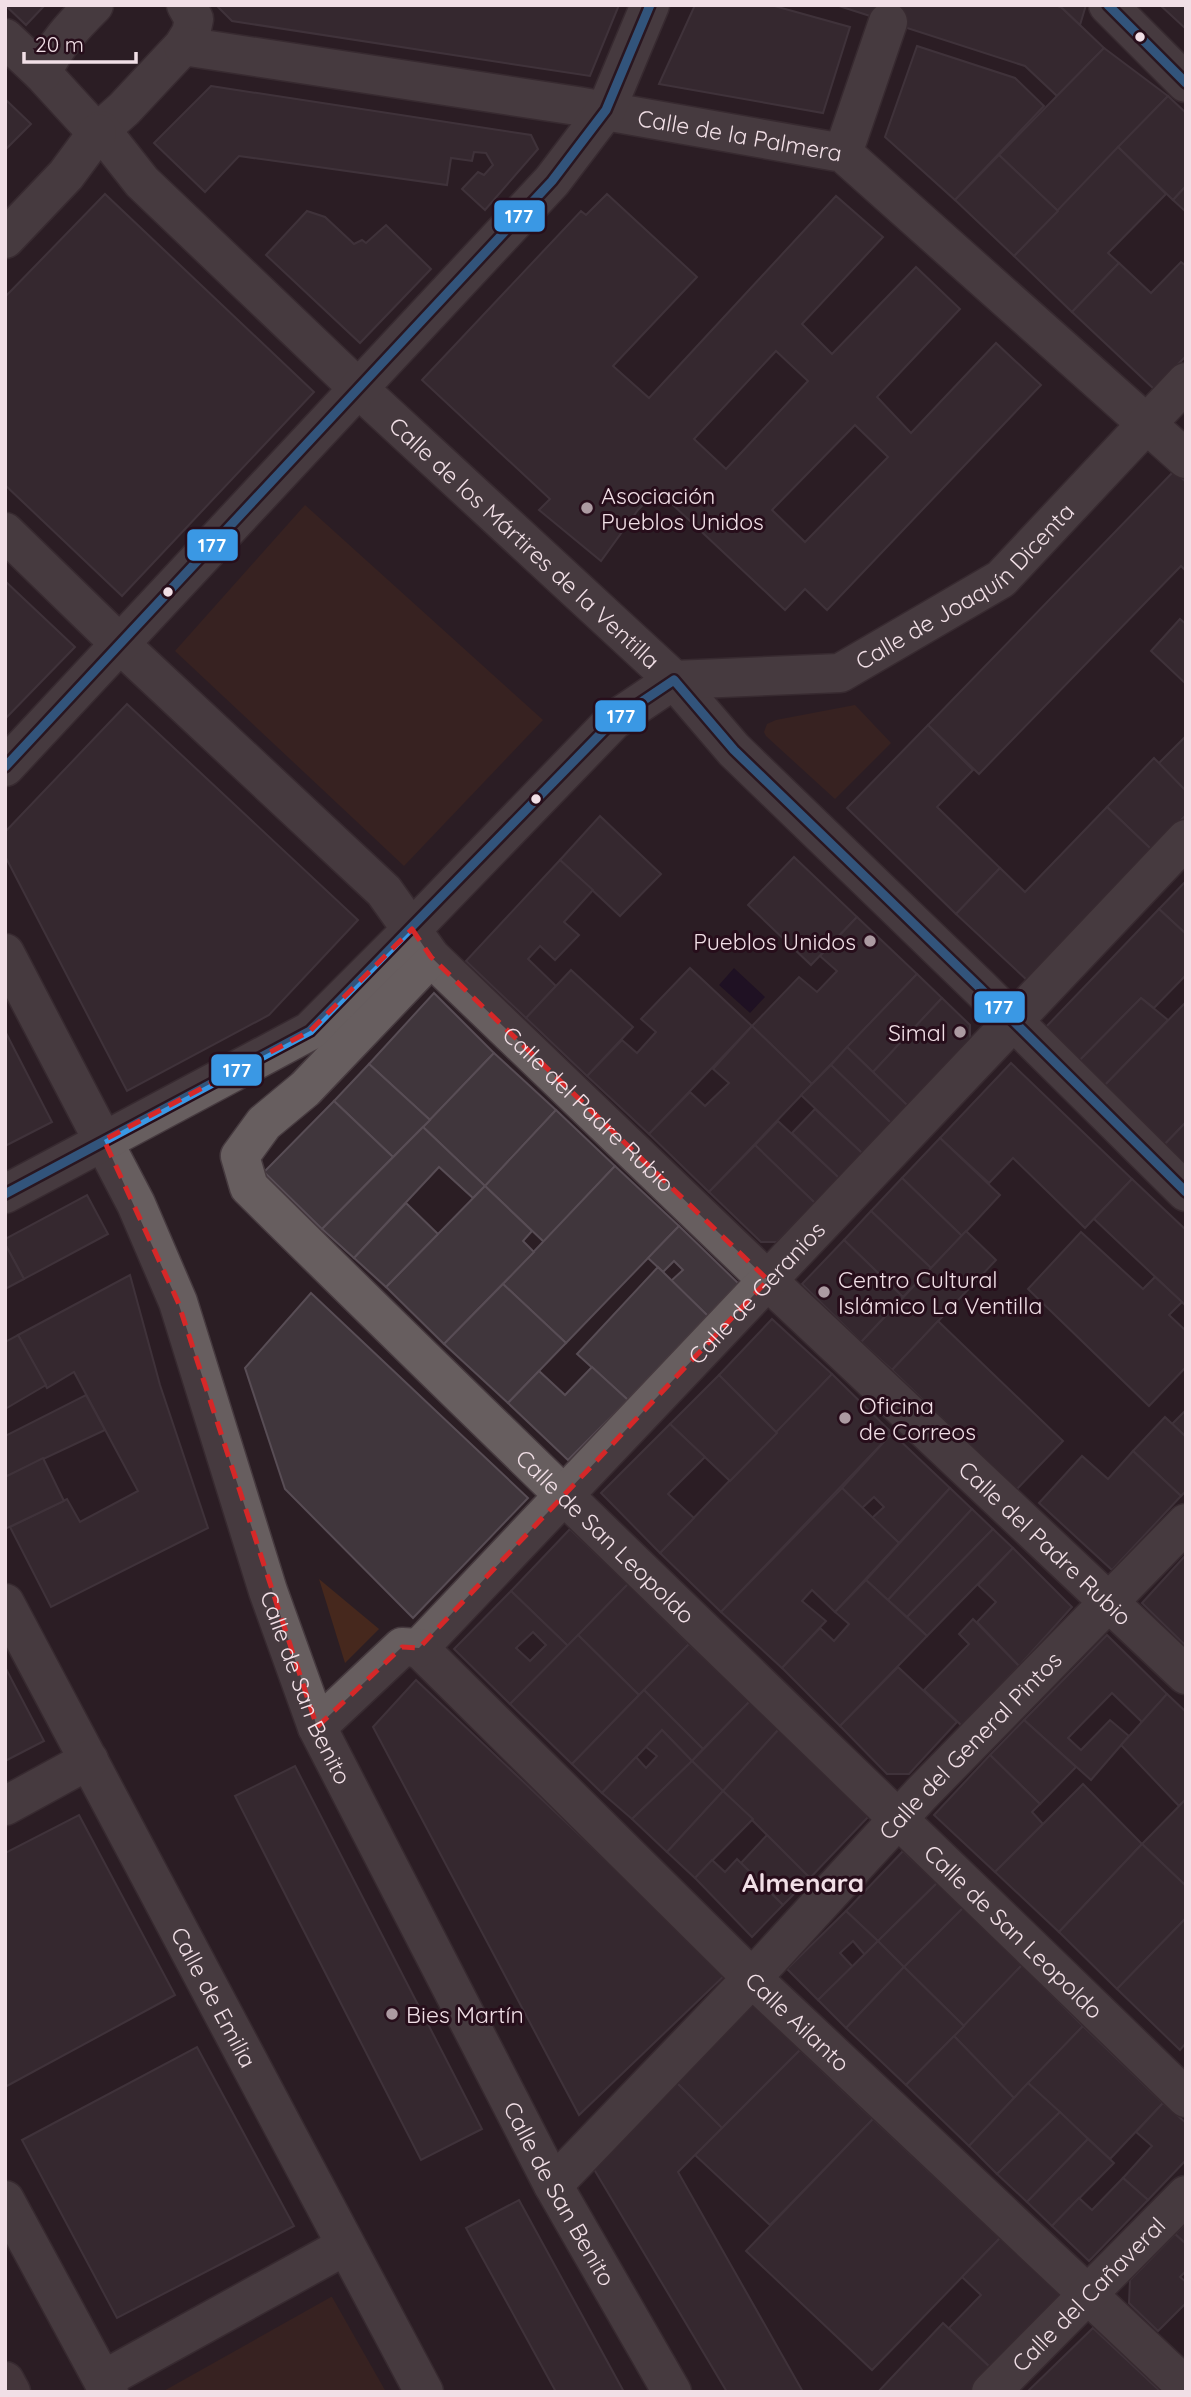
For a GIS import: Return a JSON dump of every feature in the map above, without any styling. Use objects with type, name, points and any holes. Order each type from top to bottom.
[{"type":"main road","points":[[5,2381],[11,2392]]},
{"type":"street","points":[[5,38],[42,73],[64,34],[94,5]]},
{"type":"street","points":[[5,239],[66,175],[99,131],[124,109],[183,46],[191,33],[194,19],[186,5]]},
{"type":"street","points":[[5,767],[552,181],[606,110],[650,5]]},
{"type":"street","points":[[1108,5],[1186,83]]},
{"type":"street","points":[[843,152],[888,22]]},
{"type":"street","name":"Calle de la Palmera","points":[[183,46],[606,110],[843,152],[1186,459]]},
{"type":"street","name":"Calle de los Mártires de la Ventilla","points":[[42,73],[99,131],[142,182],[359,389],[674,680],[734,750],[1186,1192]]},
{"type":"street","name":"Calle de Joaquín Dicenta","points":[[674,680],[840,673],[1001,579],[1186,382]]},
{"type":"street","name":"Calle del Padre Rubio","points":[[5,532],[120,644],[384,891],[421,943],[768,1280],[1186,1675]]},
{"type":"street","points":[[5,1194],[310,1031],[421,943],[613,721],[674,680]]},
{"type":"street","name":"Calle de Geranios","points":[[317,1727],[402,1647],[419,1648],[1186,839]]},
{"type":"street","name":"Calle de San Leopoldo","points":[[421,943],[305,1089],[264,1123],[240,1156],[249,1187],[1186,2098]]},
{"type":"street","name":"Calle de San Benito","points":[[5,953],[136,1204],[178,1302],[268,1591],[317,1727],[553,2185],[672,2392]]},
{"type":"street","name":"Calle del General Pintos","points":[[553,2185],[752,1978],[899,1818],[1186,1523]]},
{"type":"street","name":"Calle de Emilia","points":[[5,1603],[424,2392]]},
{"type":"street","name":"Calle Ailanto","points":[[419,1648],[752,1978],[1186,2388]]},
{"type":"street","points":[[5,1806],[89,1760]]},
{"type":"street","name":"Calle del Cañaveral","points":[[991,2392],[1186,2195]]},
{"type":"street","points":[[5,2200],[106,2386],[345,2246]]},
{"type":"highlighted area","points":[[412,929],[431,957],[768,1280],[419,1648],[402,1647],[317,1727],[178,1302],[104,1140],[310,1031]]},
{"type":"shaded area","points":[[305,505],[543,720],[404,866],[175,651]]},
{"type":"shaded area","points":[[855,705],[891,743],[835,799],[764,732],[767,724],[776,720]]},
{"type":"shaded area","points":[[734,968],[765,997],[750,1013],[719,985]]},
{"type":"shaded area","points":[[319,1579],[379,1629],[345,1663]]},
{"type":"shaded area","points":[[331,2297],[386,2392],[162,2392]]},
{"type":"building","points":[[5,5],[45,5],[26,25]]},
{"type":"building","points":[[216,5],[619,5],[590,76],[232,21]]},
{"type":"building","points":[[695,5],[771,5],[850,27],[823,113],[659,84]]},
{"type":"building","points":[[836,5],[1055,5],[1061,7],[1104,48],[1057,96],[1025,66]]},
{"type":"building","points":[[1055,5],[1086,5],[1080,25],[1061,7]]},
{"type":"building","points":[[1160,5],[1186,5],[1186,29]]},
{"type":"building","points":[[917,46],[1015,78],[1044,106],[955,200],[885,137]]},
{"type":"building","points":[[1104,48],[1168,96],[1058,211],[999,155]]},
{"type":"building","points":[[211,86],[531,135],[538,149],[485,210],[462,189],[478,172],[484,175],[493,165],[486,153],[474,152],[472,161],[451,158],[447,185],[239,156],[205,192],[154,143]]},
{"type":"building","points":[[1168,96],[1186,113],[1186,186],[1173,200],[1118,147]]},
{"type":"building","points":[[5,99],[31,124],[5,150]]},
{"type":"building","points":[[1118,147],[1166,194],[1108,253],[1119,263],[1072,312],[1014,256]]},
{"type":"building","points":[[999,155],[1058,211],[1014,256],[955,200]]},
{"type":"building","points":[[1186,186],[1186,212],[1173,200]]},
{"type":"building","points":[[105,194],[314,392],[122,596],[5,485],[5,297]]},
{"type":"building","points":[[607,194],[697,277],[613,366],[649,398],[836,196],[883,237],[802,324],[832,354],[916,267],[960,309],[877,397],[911,433],[996,343],[1041,385],[827,610],[805,589],[785,610],[657,490],[638,510],[601,561],[539,510],[550,499],[422,380],[581,211],[586,215]],"holes":[[[776,351],[808,381],[726,469],[694,439]],[[855,425],[888,457],[805,542],[772,510]]]},
{"type":"building","points":[[307,211],[325,217],[354,244],[362,240],[366,243],[386,225],[431,269],[360,343],[266,255]]},
{"type":"building","points":[[1181,262],[1186,266],[1186,356],[1154,389],[1072,312],[1119,263],[1151,293]]},
{"type":"building","points":[[1174,471],[1186,482],[1186,571],[1181,566],[979,774],[928,725]]},
{"type":"building","points":[[5,581],[75,647],[5,719]]},
{"type":"building","points":[[1180,619],[1186,624],[1186,684],[1151,651]]},
{"type":"building","points":[[127,704],[358,920],[269,1015],[127,1091],[5,856],[5,832]]},
{"type":"building","points":[[928,725],[973,770],[937,807],[1000,868],[956,914],[847,808]]},
{"type":"building","points":[[1186,736],[1186,791],[1158,764]]},
{"type":"building","points":[[1154,758],[1186,791],[1186,815],[1152,850],[1107,807]]},
{"type":"building","points":[[1107,807],[1152,850],[1028,981],[956,914],[1000,868],[1025,892]]},
{"type":"building","points":[[600,816],[661,874],[620,916],[560,860]]},
{"type":"building","points":[[794,857],[857,917],[811,965],[748,905]]},
{"type":"building","points":[[560,860],[593,890],[564,922],[579,935],[555,960],[540,946],[528,959],[556,986],[526,1018],[466,961]]},
{"type":"building","points":[[1186,881],[1186,934],[1159,909]]},
{"type":"building","points":[[1159,909],[1186,934],[1186,975],[1154,1008],[1141,998],[1077,1063],[1043,1030]]},
{"type":"building","points":[[857,917],[917,974],[812,1084],[752,1026],[799,977],[817,992],[837,971],[820,956]]},
{"type":"building","points":[[690,968],[752,1026],[649,1134],[587,1076],[622,1040],[637,1053],[656,1032],[641,1019]]},
{"type":"building","points":[[571,970],[633,1027],[587,1076],[526,1018]]},
{"type":"building","points":[[917,974],[942,998],[873,1072],[847,1047]]},
{"type":"building","points":[[434,993],[494,1053],[430,1120],[369,1064]]},
{"type":"building","points":[[942,998],[970,1025],[970,1041],[908,1106],[873,1072]]},
{"type":"building","points":[[1141,998],[1168,1020],[1102,1088],[1077,1063]]},
{"type":"building","points":[[1186,1002],[1186,1122],[1163,1146],[1102,1088]]},
{"type":"building","points":[[752,1026],[812,1084],[709,1192],[649,1134],[690,1092],[705,1106],[729,1083],[713,1069]]},
{"type":"building","points":[[5,1031],[52,1122],[5,1146]]},
{"type":"building","points":[[847,1047],[908,1106],[891,1123],[831,1065]]},
{"type":"building","points":[[494,1053],[556,1110],[485,1186],[423,1127]]},
{"type":"building","points":[[1011,1063],[1132,1179],[1085,1228],[1013,1158],[989,1183],[940,1138]]},
{"type":"building","points":[[369,1064],[430,1120],[393,1157],[334,1101]]},
{"type":"building","points":[[831,1065],[891,1123],[862,1153],[801,1095]]},
{"type":"building","points":[[334,1101],[393,1157],[322,1229],[264,1172]]},
{"type":"building","points":[[815,1109],[862,1153],[839,1178],[792,1133]]},
{"type":"building","points":[[556,1110],[615,1166],[544,1242],[485,1186]]},
{"type":"building","points":[[778,1121],[839,1178],[815,1203],[755,1145]]},
{"type":"building","points":[[1186,1122],[1186,1167],[1163,1146]]},
{"type":"building","points":[[423,1127],[485,1186],[473,1198],[439,1167],[354,1258],[322,1229]]},
{"type":"building","points":[[940,1138],[1000,1195],[962,1236],[902,1178]]},
{"type":"building","points":[[755,1145],[815,1203],[777,1242],[761,1242],[709,1192]]},
{"type":"building","points":[[615,1166],[679,1226],[566,1343],[503,1284]]},
{"type":"building","points":[[902,1178],[962,1236],[931,1268],[871,1211]]},
{"type":"building","points":[[1132,1179],[1186,1230],[1186,1306],[1094,1219]]},
{"type":"building","points":[[485,1186],[532,1231],[523,1241],[534,1252],[444,1344],[386,1287]]},
{"type":"building","points":[[87,1195],[108,1234],[24,1279],[5,1244],[5,1239]]},
{"type":"building","points":[[406,1203],[438,1234],[386,1287],[354,1258]]},
{"type":"building","points":[[871,1211],[931,1268],[903,1297],[844,1240]]},
{"type":"building","points":[[679,1226],[739,1284],[708,1316],[671,1281],[683,1270],[674,1261],[663,1272],[648,1258]]},
{"type":"building","points":[[966,1231],[996,1260],[892,1370],[861,1342]]},
{"type":"building","points":[[1081,1232],[1143,1289],[1155,1277],[1182,1302],[1169,1315],[1186,1331],[1186,1367],[1149,1406],[1028,1289]]},
{"type":"building","points":[[844,1240],[903,1297],[861,1342],[802,1284]]},
{"type":"building","points":[[5,1244],[24,1279],[5,1289]]},
{"type":"building","points":[[658,1267],[708,1316],[628,1400],[577,1354]]},
{"type":"building","points":[[130,1275],[160,1385],[208,1528],[51,1607],[10,1527],[67,1499],[80,1522],[138,1491],[74,1372],[47,1388],[18,1335]]},
{"type":"building","points":[[503,1284],[566,1343],[508,1403],[444,1344]]},
{"type":"building","points":[[311,1293],[528,1498],[413,1618],[285,1489],[245,1368]]},
{"type":"building","points":[[772,1319],[832,1374],[777,1433],[719,1375]]},
{"type":"building","points":[[938,1321],[1063,1441],[1016,1490],[892,1370]]},
{"type":"building","points":[[18,1335],[46,1385],[5,1409],[5,1342]]},
{"type":"building","points":[[592,1367],[628,1400],[568,1460],[508,1403],[539,1371],[565,1395]]},
{"type":"building","points":[[832,1374],[892,1433],[721,1612],[660,1553]]},
{"type":"building","points":[[719,1375],[777,1433],[730,1481],[670,1424]]},
{"type":"building","points":[[86,1395],[105,1430],[5,1477],[5,1436]]},
{"type":"building","points":[[1186,1410],[1186,1437],[1172,1424]]},
{"type":"building","points":[[1165,1417],[1186,1437],[1186,1491],[1181,1496],[1133,1451]]},
{"type":"building","points":[[670,1424],[705,1457],[668,1494],[694,1518],[660,1553],[601,1493]]},
{"type":"building","points":[[892,1433],[950,1488],[899,1543],[872,1518],[884,1507],[874,1497],[862,1508],[842,1488]]},
{"type":"building","points":[[1133,1451],[1181,1496],[1112,1570],[1039,1503],[1082,1456],[1108,1479]]},
{"type":"building","points":[[43,1458],[64,1501],[5,1529],[5,1477]]},
{"type":"building","points":[[842,1488],[899,1543],[835,1612],[812,1590],[802,1601],[826,1621],[782,1668],[721,1612]]},
{"type":"building","points":[[950,1488],[972,1509],[888,1600],[866,1580]]},
{"type":"building","points":[[972,1509],[993,1529],[907,1617],[888,1600]]},
{"type":"building","points":[[570,1529],[628,1584],[568,1646],[511,1591]]},
{"type":"building","points":[[993,1529],[1013,1548],[927,1636],[907,1617]]},
{"type":"building","points":[[1013,1548],[1072,1607],[1019,1666],[977,1622],[996,1602],[978,1585]]},
{"type":"building","points":[[1184,1557],[1186,1558],[1186,1646],[1142,1603]]},
{"type":"building","points":[[866,1580],[927,1636],[840,1726],[782,1668],[820,1628],[834,1641],[849,1624],[835,1612]]},
{"type":"building","points":[[628,1584],[689,1644],[639,1695],[578,1635]]},
{"type":"building","points":[[511,1591],[568,1646],[510,1704],[454,1649]],"holes":[[[533,1632],[546,1645],[530,1661],[516,1648]]]},
{"type":"building","points":[[973,1619],[1019,1666],[962,1726],[924,1690],[969,1644],[959,1634]]},
{"type":"building","points":[[578,1635],[639,1695],[572,1764],[510,1704]]},
{"type":"building","points":[[1107,1635],[1167,1694],[1143,1723],[1112,1693],[1068,1738],[1081,1750],[1110,1720],[1129,1736],[1091,1780],[1024,1720]]},
{"type":"building","points":[[689,1644],[750,1701],[703,1749],[644,1690]]},
{"type":"building","points":[[5,1667],[44,1741],[5,1761]]},
{"type":"building","points":[[898,1667],[957,1722],[909,1774],[887,1774],[840,1726]]},
{"type":"building","points":[[416,1680],[726,1974],[579,2115],[373,1727]]},
{"type":"building","points":[[644,1690],[703,1749],[692,1761],[662,1730],[602,1793],[572,1764]]},
{"type":"building","points":[[1167,1694],[1186,1712],[1186,1799],[1179,1806],[1121,1745]]},
{"type":"building","points":[[750,1701],[779,1729],[723,1791],[692,1761]]},
{"type":"building","points":[[1024,1720],[1076,1767],[1040,1804],[990,1755]]},
{"type":"building","points":[[779,1729],[869,1816],[810,1878],[723,1791]]},
{"type":"building","points":[[662,1730],[692,1761],[632,1819],[602,1793],[636,1757],[646,1768],[657,1756],[646,1747]]},
{"type":"building","points":[[990,1755],[1040,1804],[1032,1812],[1043,1824],[995,1872],[934,1815]]},
{"type":"building","points":[[692,1761],[723,1791],[667,1852],[632,1819]]},
{"type":"building","points":[[295,1766],[482,2129],[421,2160],[235,1796]]},
{"type":"building","points":[[1083,1784],[1142,1844],[1059,1932],[995,1872]]},
{"type":"building","points":[[723,1791],[753,1819],[695,1878],[667,1852]]},
{"type":"building","points":[[1186,1799],[1186,1886],[1142,1844]]},
{"type":"building","points":[[79,1815],[175,1995],[5,2087],[5,1853]]},
{"type":"building","points":[[767,1835],[810,1878],[783,1905],[741,1863]]},
{"type":"building","points":[[1142,1844],[1186,1886],[1186,1918],[1117,1989],[1059,1932]]},
{"type":"building","points":[[903,1851],[937,1883],[878,1941],[846,1911]]},
{"type":"building","points":[[737,1859],[783,1905],[752,1937],[695,1878],[712,1860],[725,1872]]},
{"type":"building","points":[[937,1883],[963,1908],[904,1967],[878,1941]]},
{"type":"building","points":[[963,1908],[1022,1965],[964,2026],[904,1967]]},
{"type":"building","points":[[846,1911],[878,1941],[865,1955],[853,1941],[840,1953],[853,1967],[818,2000],[787,1969]]},
{"type":"building","points":[[1186,1918],[1186,2043],[1180,2050],[1117,1989]]},
{"type":"building","points":[[878,1941],[904,1967],[846,2028],[818,2000]]},
{"type":"building","points":[[1022,1965],[1083,2026],[1014,2098],[954,2036]]},
{"type":"building","points":[[904,1967],[964,2026],[906,2085],[846,2028]]},
{"type":"building","points":[[754,2004],[800,2050],[722,2128],[676,2082]]},
{"type":"building","points":[[1083,2026],[1163,2103],[1110,2159],[1028,2083]]},
{"type":"building","points":[[954,2036],[1014,2098],[969,2146],[906,2085]]},
{"type":"building","points":[[197,2047],[294,2226],[117,2318],[22,2140]]},
{"type":"building","points":[[800,2050],[873,2119],[770,2225],[695,2155]]},
{"type":"building","points":[[676,2082],[722,2128],[678,2172],[803,2392],[727,2392],[592,2166]]},
{"type":"building","points":[[1028,2083],[1060,2112],[997,2174],[969,2146]]},
{"type":"building","points":[[1163,2103],[1186,2123],[1186,2160],[1148,2200],[1123,2178],[1152,2146],[1136,2132]]},
{"type":"building","points":[[1060,2112],[1088,2139],[1027,2202],[997,2174]]},
{"type":"building","points":[[873,2119],[1000,2238],[872,2370],[746,2251]]},
{"type":"building","points":[[1088,2139],[1114,2163],[1052,2226],[1027,2202]]},
{"type":"building","points":[[1123,2178],[1148,2200],[1089,2261],[1052,2226],[1079,2198],[1092,2210]]},
{"type":"building","points":[[519,2200],[624,2392],[556,2392],[466,2228]]},
{"type":"building","points":[[1186,2223],[1186,2244],[1175,2234]]},
{"type":"building","points":[[1175,2234],[1186,2244],[1186,2271],[1180,2277],[1186,2282],[1186,2303],[1158,2331],[1129,2303],[1130,2280]]},
{"type":"building","points":[[1000,2238],[1062,2295],[993,2370],[949,2328],[981,2295],[962,2277]]},
{"type":"building","points":[[943,2323],[993,2370],[972,2392],[878,2392]]},
{"type":"building","points":[[1093,2328],[1161,2392],[1027,2392]]},
{"type":"transit line","name":"177","points":[[5,767],[552,181],[606,110],[650,5]]},
{"type":"transit line","name":"177","points":[[1108,5],[1186,83]]},
{"type":"transit line","name":"177","points":[[5,1194],[310,1031],[613,721],[674,680],[734,750],[1186,1192]]},
{"type":"place","name":"Asociación Pueblos Unidos","points":[[587,508]]},
{"type":"place","name":"Pueblos Unidos","points":[[870,941]]},
{"type":"place","name":"Simal","points":[[960,1032]]},
{"type":"place","name":"Centro Cultural Islámico La Ventilla","points":[[824,1292]]},
{"type":"place","name":"Oficina de Correos","points":[[845,1418]]},
{"type":"place","name":"Bies Martín","points":[[392,2014]]},
{"type":"district","name":"Almenara","points":[[803,1882]]}]
